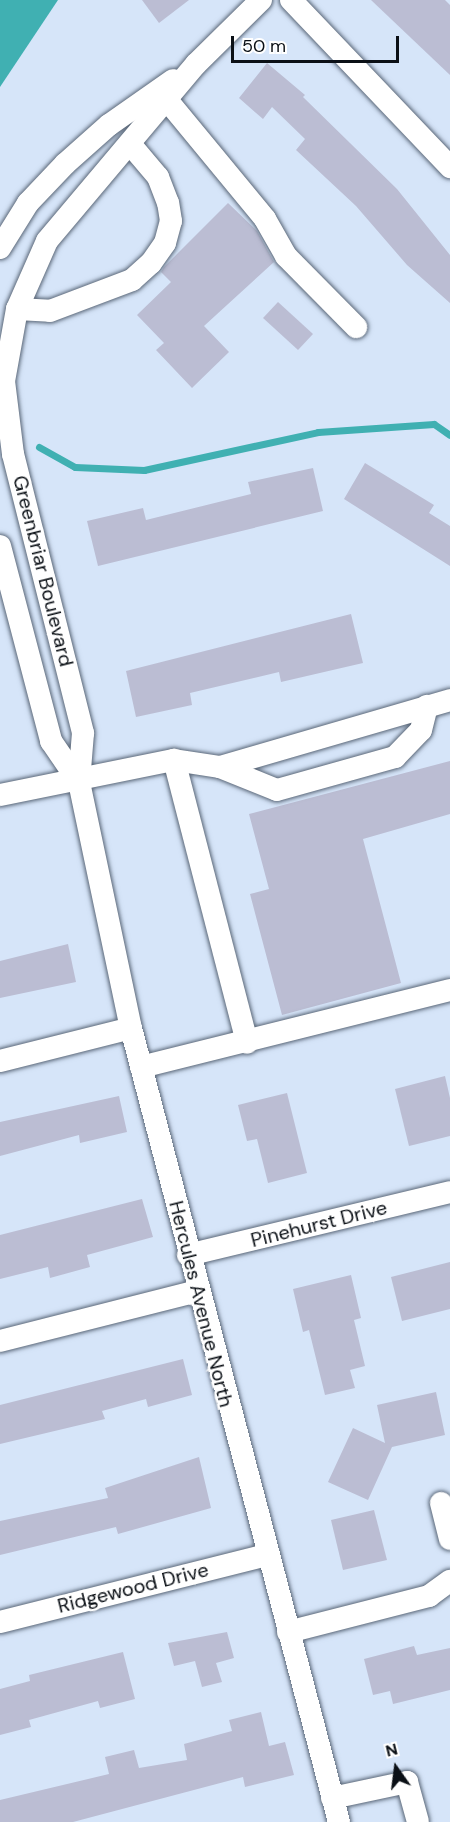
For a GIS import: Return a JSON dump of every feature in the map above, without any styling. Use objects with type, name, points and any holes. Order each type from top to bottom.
[{"type":"street","name":"Greenbriar Boulevard","points":[[79,782],[83,733],[7,415],[4,381],[17,309],[47,241],[70,209],[130,144],[196,64],[261,0]]},
{"type":"street","points":[[291,0],[450,167]]},
{"type":"street","name":"Greenbriar Boulevard","points":[[0,248],[28,203],[65,164],[109,125],[196,64]]},
{"type":"street","points":[[167,100],[265,219],[286,256],[356,327]]},
{"type":"street","points":[[17,309],[50,311],[132,280],[151,263],[165,243],[169,212],[158,177],[130,144]]},
{"type":"street","name":"Greenbriar Boulevard","points":[[0,546],[51,741],[79,782]]},
{"type":"street","points":[[220,767],[450,700]]},
{"type":"street","points":[[0,795],[79,782],[174,760],[220,767],[277,790],[395,757],[421,730],[427,706]]},
{"type":"street","points":[[174,760],[247,1043]]},
{"type":"street","name":"Hercules Avenue North","points":[[79,782],[131,1028],[197,1291],[288,1632],[332,1815]]},
{"type":"street","points":[[141,1067],[247,1043],[450,990]]},
{"type":"street","points":[[0,1061],[131,1028]]},
{"type":"street","name":"Pinehurst Drive","points":[[189,1255],[450,1192]]},
{"type":"street","points":[[0,1341],[197,1291]]},
{"type":"street","points":[[441,1503],[450,1539]]},
{"type":"street","name":"Ridgewood Drive","points":[[0,1622],[267,1555]]},
{"type":"street","points":[[288,1632],[429,1596],[450,1581]]},
{"type":"street","points":[[332,1815],[407,1782],[418,1822]]},
{"type":"shaded area","points":[[0,0],[58,0],[0,87]]},
{"type":"building","points":[[142,0],[189,0],[159,23]]},
{"type":"building","points":[[371,0],[445,0],[450,5],[450,75]]},
{"type":"building","points":[[267,63],[305,95],[303,97],[397,189],[450,255],[450,303],[407,265],[356,206],[296,150],[305,139],[272,107],[263,119],[239,98]]},
{"type":"building","points":[[228,203],[257,231],[274,262],[204,326],[229,352],[192,388],[156,350],[164,343],[137,315],[171,282],[161,272],[164,267]]},
{"type":"building","points":[[278,302],[313,334],[298,350],[263,318]]},
{"type":"building","points":[[365,463],[434,505],[429,513],[450,526],[450,566],[344,499]]},
{"type":"building","points":[[313,468],[323,511],[98,566],[87,521],[143,508],[146,520],[251,494],[248,482]]},
{"type":"building","points":[[351,614],[363,663],[281,682],[279,672],[190,693],[192,705],[136,717],[126,671]]},
{"type":"building","points":[[450,761],[450,814],[363,839],[401,983],[282,1015],[250,894],[269,889],[249,814]]},
{"type":"building","points":[[68,944],[76,982],[0,998],[0,961]]},
{"type":"building","points":[[445,1076],[450,1098],[450,1136],[409,1146],[395,1089]]},
{"type":"building","points":[[287,1093],[307,1173],[268,1183],[257,1139],[247,1141],[238,1105]]},
{"type":"building","points":[[119,1096],[127,1132],[80,1143],[79,1135],[0,1156],[0,1122]]},
{"type":"building","points":[[142,1199],[153,1237],[87,1255],[90,1267],[50,1278],[48,1267],[0,1279],[0,1235]]},
{"type":"building","points":[[450,1262],[450,1309],[402,1321],[391,1277]]},
{"type":"building","points":[[351,1275],[361,1318],[354,1320],[365,1366],[350,1370],[355,1388],[325,1395],[309,1330],[303,1332],[293,1289]]},
{"type":"building","points":[[183,1359],[192,1395],[148,1407],[146,1399],[102,1411],[105,1419],[0,1444],[0,1405]]},
{"type":"building","points":[[436,1392],[445,1435],[392,1447],[368,1500],[328,1482],[353,1428],[385,1443],[377,1405]]},
{"type":"building","points":[[199,1457],[211,1508],[118,1534],[116,1527],[0,1555],[0,1521],[108,1498],[105,1488]]},
{"type":"building","points":[[374,1510],[387,1560],[343,1570],[331,1520]]},
{"type":"building","points":[[227,1632],[234,1658],[216,1663],[222,1682],[202,1687],[195,1661],[174,1666],[168,1643]]},
{"type":"building","points":[[414,1646],[417,1655],[450,1648],[450,1690],[393,1704],[390,1691],[373,1695],[364,1659]]},
{"type":"building","points":[[123,1652],[135,1699],[100,1708],[98,1701],[29,1720],[31,1727],[0,1735],[0,1689],[30,1681],[29,1675]]},
{"type":"building","points":[[261,1712],[269,1746],[285,1742],[294,1775],[245,1787],[243,1777],[73,1822],[0,1822],[0,1800],[109,1774],[105,1757],[134,1750],[139,1768],[187,1760],[184,1744],[232,1731],[229,1720]]},
{"type":"waterway","points":[[39,447],[75,467],[144,470],[318,432],[434,424],[450,435]]}]
